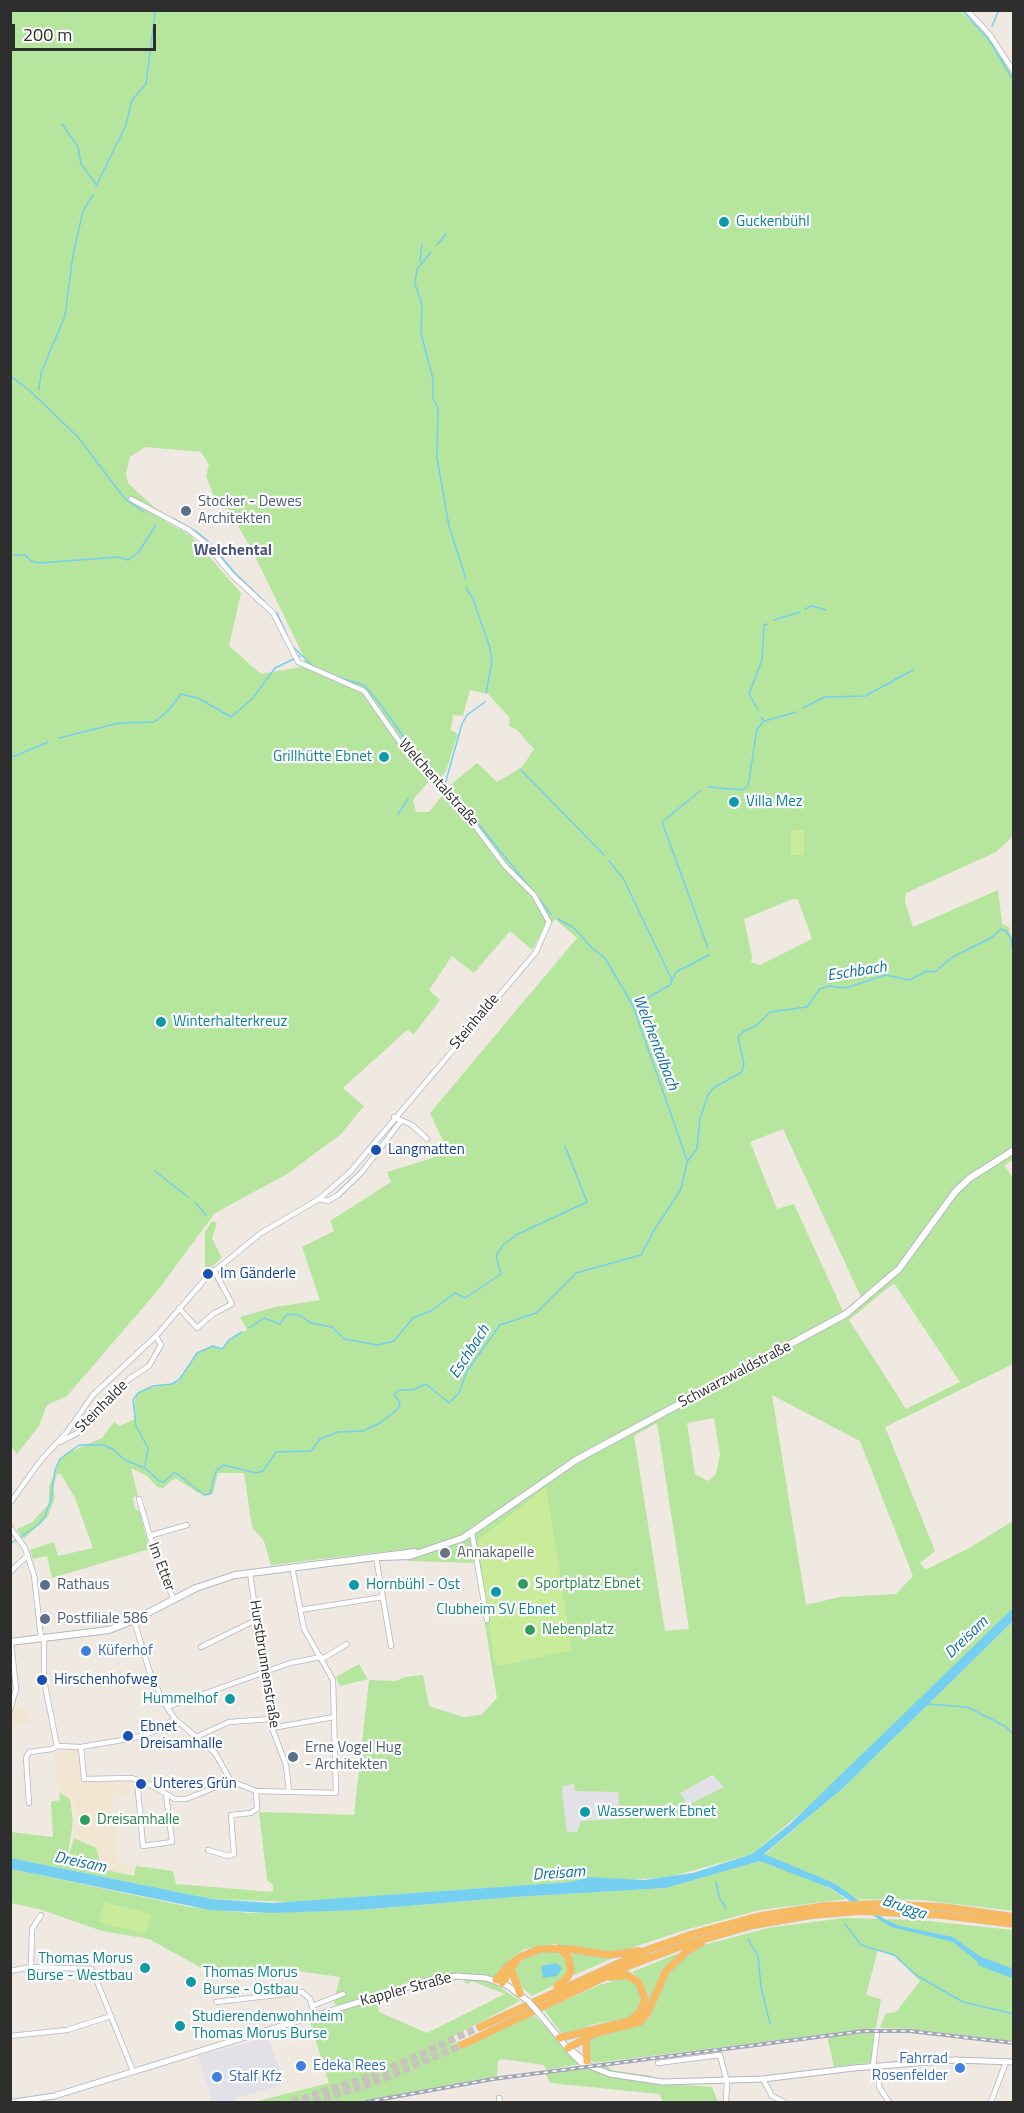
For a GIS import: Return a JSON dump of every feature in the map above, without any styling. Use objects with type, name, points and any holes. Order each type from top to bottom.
[{"type":"highway","points":[[480,2027],[541,1997],[650,1949],[733,1922],[780,1912],[871,1904],[943,1907],[1014,1917]]},
{"type":"highway","points":[[462,2045],[594,1981],[655,1955],[713,1936],[797,1917],[881,1911],[942,1915],[1014,1924]]},
{"type":"highway","points":[[560,2038],[583,2036],[640,2022],[648,2012],[666,1971],[676,1960],[713,1936]]},
{"type":"highway","points":[[499,1981],[517,1959],[534,1950],[559,1948],[609,1954],[650,1949]]},
{"type":"highway","points":[[541,1997],[565,1980],[571,1972],[568,1957],[559,1948]]},
{"type":"highway","points":[[499,1981],[512,1971],[517,1959]]},
{"type":"highway","points":[[512,1971],[520,1994]]},
{"type":"highway","points":[[568,2048],[594,2027],[629,2020],[638,2015],[644,2004],[642,1986],[630,1976],[616,1976],[594,1981]]},
{"type":"highway","points":[[583,2036],[588,2063]]},
{"type":"main road","name":"Schwarzwaldstraße","points":[[11,1642],[109,1630],[209,1583],[250,1572],[379,1557],[398,1558],[455,1542],[472,1533],[576,1460],[804,1338],[853,1309],[898,1269],[963,1185],[984,1167],[1014,1150]]},
{"type":"street","points":[[967,10],[990,35],[1014,72]]},
{"type":"street","name":"Welchentalstraße","points":[[131,499],[182,526],[204,543],[239,582],[273,613],[298,661],[304,667],[357,686],[364,691],[404,748],[458,802],[506,866],[534,895],[549,922]]},
{"type":"street","name":"Steinhalde","points":[[10,1503],[93,1395],[156,1336],[214,1270],[261,1233],[319,1199],[364,1157],[394,1117],[536,952],[549,922]]},
{"type":"street","points":[[394,1117],[412,1125],[427,1139]]},
{"type":"street","name":"Steinhalde","points":[[319,1199],[328,1201],[338,1195],[362,1172],[401,1121]]},
{"type":"street","points":[[179,1308],[197,1328],[213,1314],[232,1305],[214,1270]]},
{"type":"street","name":"Steinhalde","points":[[55,1444],[79,1432],[129,1379],[149,1366],[161,1345],[156,1336]]},
{"type":"street","name":"Im Etter","points":[[140,1499],[149,1536],[173,1598]]},
{"type":"street","name":"Im Etter","points":[[149,1536],[187,1525]]},
{"type":"street","points":[[10,1527],[28,1555],[37,1589],[44,1680],[57,1746]]},
{"type":"street","points":[[472,1533],[487,1620]]},
{"type":"street","points":[[10,1572],[28,1555]]},
{"type":"street","points":[[379,1557],[391,1646]]},
{"type":"street","points":[[134,1620],[154,1682],[167,1707],[175,1719],[215,1754],[231,1781],[256,1791],[336,1793],[333,1680],[304,1629],[292,1567]]},
{"type":"street","name":"Hurstbrunnenstraße","points":[[250,1572],[272,1728],[288,1774],[289,1791]]},
{"type":"street","points":[[300,1610],[383,1597]]},
{"type":"street","points":[[201,1647],[256,1620]]},
{"type":"street","points":[[10,1710],[16,1689],[11,1642]]},
{"type":"street","points":[[167,1707],[264,1672],[321,1658],[347,1644]]},
{"type":"street","points":[[272,1728],[334,1717]]},
{"type":"street","points":[[29,1803],[27,1755],[57,1746],[81,1747],[142,1736],[175,1719]]},
{"type":"street","points":[[196,1737],[230,1722],[271,1719]]},
{"type":"street","points":[[81,1747],[84,1779],[127,1778],[137,1780],[175,1799],[186,1798],[231,1781]]},
{"type":"street","points":[[137,1780],[143,1846],[172,1842],[166,1794]]},
{"type":"street","points":[[208,1850],[228,1856],[234,1854],[231,1815],[251,1813],[257,1809],[256,1791]]},
{"type":"street","points":[[31,1967],[32,1929],[41,1915]]},
{"type":"street","points":[[10,1971],[31,1967],[92,1969],[134,2071]]},
{"type":"street","name":"Kappler Straße","points":[[14,2103],[50,2097],[435,1979],[466,1976],[499,1981],[520,1994],[568,2048],[588,2063],[622,2077],[663,2082],[727,2082],[875,2066],[971,2059],[1014,2062]]},
{"type":"street","points":[[216,2002],[296,1992],[305,1994],[315,2016]]},
{"type":"street","points":[[312,2006],[343,1994]]},
{"type":"street","points":[[10,2036],[67,2030],[111,2016]]},
{"type":"street","points":[[877,2033],[875,2066],[879,2087],[889,2103]]},
{"type":"street","points":[[658,2063],[720,2055],[727,2082],[726,2103]]},
{"type":"street","points":[[991,2103],[1006,2062]]},
{"type":"street","points":[[763,2079],[772,2096],[784,2103]]},
{"type":"shaded area","points":[[14,1709],[28,1710],[30,1724],[11,1726],[10,1713]]},
{"type":"shaded area","points":[[78,1749],[82,1782],[130,1781],[131,1793],[112,1795],[118,1862],[136,1866],[134,1876],[101,1869],[96,1848],[74,1838],[76,1821],[73,1800],[59,1792],[53,1751]]},
{"type":"shaded area","points":[[714,1775],[725,1787],[688,1806],[680,1793]]},
{"type":"shaded area","points":[[574,1784],[575,1791],[618,1792],[620,1820],[581,1821],[577,1832],[567,1832],[562,1792],[563,1786]]},
{"type":"shaded area","points":[[268,2037],[284,2084],[236,2098],[237,2102],[212,2102],[198,2056]]},
{"type":"green space","points":[[11,11],[960,11],[989,38],[1013,76],[1013,836],[996,852],[906,893],[905,902],[913,927],[998,890],[1002,924],[1009,927],[1013,945],[1014,1160],[1004,1165],[1014,1179],[1013,1364],[885,1427],[935,1551],[920,1563],[924,1568],[927,1569],[969,1548],[1013,1521],[1013,1608],[828,1790],[752,1854],[666,1878],[610,1880],[589,1877],[571,1882],[292,1902],[212,1899],[11,1858],[11,1832],[53,1837],[51,1802],[60,1800],[59,1792],[70,1799],[73,1821],[67,1862],[74,1838],[96,1848],[102,1869],[134,1876],[136,1866],[173,1871],[176,1884],[273,1892],[273,1885],[267,1880],[259,1812],[354,1815],[369,1680],[396,1681],[405,1677],[423,1675],[429,1706],[463,1717],[481,1715],[497,1698],[475,1563],[408,1561],[407,1549],[271,1565],[264,1541],[252,1527],[244,1473],[218,1473],[213,1494],[207,1495],[197,1492],[175,1478],[163,1488],[157,1487],[147,1476],[131,1468],[138,1496],[133,1497],[135,1509],[140,1512],[149,1549],[52,1578],[47,1556],[33,1559],[30,1550],[54,1542],[58,1556],[93,1548],[75,1498],[61,1474],[57,1474],[53,1487],[55,1498],[47,1518],[23,1539],[17,1529],[31,1523],[49,1504],[49,1487],[59,1461],[65,1454],[102,1438],[114,1422],[120,1426],[135,1419],[134,1404],[137,1394],[146,1389],[179,1382],[196,1353],[214,1346],[222,1350],[229,1340],[247,1330],[240,1317],[275,1307],[320,1300],[302,1247],[334,1231],[330,1221],[391,1182],[387,1172],[449,1153],[430,1113],[577,938],[555,919],[551,925],[544,927],[532,950],[510,931],[474,973],[452,956],[429,990],[440,1000],[414,1034],[407,1030],[343,1088],[364,1106],[340,1135],[287,1174],[215,1213],[158,1290],[67,1396],[47,1405],[39,1426],[17,1454],[11,1446]],"holes":[[[145,447],[201,452],[209,464],[206,476],[213,494],[234,519],[251,548],[305,659],[300,667],[261,674],[229,646],[241,593],[190,535],[166,522],[155,508],[128,483],[126,474],[130,457]],[[470,690],[488,694],[510,718],[509,726],[517,730],[534,749],[522,767],[497,782],[477,763],[449,786],[440,778],[446,771],[458,734],[451,730],[453,715],[463,716]],[[429,781],[443,795],[429,812],[416,812],[413,800]],[[793,899],[798,900],[812,939],[760,965],[751,962],[744,919]],[[783,1129],[861,1297],[843,1311],[794,1204],[777,1209],[750,1142]],[[894,1283],[960,1382],[906,1409],[849,1320]],[[772,1395],[860,1441],[913,1576],[896,1594],[840,1597],[806,1605]],[[714,1418],[720,1454],[716,1474],[708,1481],[695,1474],[687,1423]],[[657,1423],[689,1629],[665,1631],[634,1436]],[[713,1775],[724,1787],[688,1805],[680,1793]],[[574,1784],[575,1791],[618,1792],[620,1819],[581,1821],[577,1832],[567,1832],[563,1786]]]},
{"type":"green space","points":[[791,830],[804,830],[804,855],[791,855]]},
{"type":"green space","points":[[212,1221],[217,1223],[212,1238],[222,1258],[205,1272],[205,1232]]},
{"type":"green space","name":"Sportplatz Ebnet","points":[[546,1487],[572,1650],[499,1666],[494,1661],[478,1540]]},
{"type":"green space","points":[[1013,1621],[1013,1911],[922,1900],[855,1899],[834,1883],[764,1855],[842,1789]]},
{"type":"green space","points":[[359,1664],[368,1679],[340,1686],[336,1677]]},
{"type":"green space","points":[[760,1861],[819,1882],[846,1899],[760,1910],[685,1930],[625,1950],[607,1952],[555,1944],[525,1949],[515,1955],[492,1982],[520,2001],[448,2039],[451,2045],[460,2041],[464,2048],[510,2024],[534,2015],[580,2064],[546,2070],[544,2065],[502,2059],[498,2061],[497,2076],[356,2102],[254,2102],[329,2083],[310,2022],[338,2014],[334,2001],[340,1977],[284,1969],[254,1974],[205,1970],[149,1939],[102,1931],[39,1909],[11,1903],[11,1869],[190,1907],[248,1913],[360,1910],[515,1897],[666,1888]],"holes":[[[462,1979],[467,1984],[472,1981],[505,1994],[427,2033],[379,2012],[377,2002],[422,1986]]]},
{"type":"green space","points":[[104,1902],[151,1914],[146,1934],[99,1922]]},
{"type":"green space","points":[[844,1918],[918,1920],[1013,1930],[1013,2041],[910,2029],[880,2028],[886,2013],[896,2012],[920,1981],[895,1956],[878,1950],[866,1995],[881,1999],[876,2028],[594,2063],[588,2057],[588,2042],[594,2036],[638,2025],[676,1963],[700,1946],[768,1928]]},
{"type":"green space","points":[[542,1951],[560,1952],[566,1957],[569,1970],[560,1982],[532,1996],[518,1984],[516,1968],[524,1959]]},
{"type":"green space","points":[[570,1951],[613,1958],[572,1976],[573,1963]]},
{"type":"green space","points":[[679,1953],[660,1977],[648,2008],[640,2019],[629,2025],[592,2032],[574,2044],[588,2032],[631,2023],[639,2018],[646,2007],[648,1995],[643,1982],[632,1972]]},
{"type":"green space","points":[[625,1978],[638,1986],[642,1999],[637,2012],[628,2018],[590,2025],[570,2035],[562,2034],[544,2010],[599,1985]]},
{"type":"green space","points":[[875,2032],[873,2062],[834,2067],[827,2036]]},
{"type":"green space","points":[[607,2065],[611,2070],[652,2076],[651,2083],[712,2087],[718,2102],[663,2102],[659,2094],[550,2083],[546,2074]]},
{"type":"water","name":"Dreisam","points":[[1013,1608],[1013,1621],[842,1789],[764,1854],[834,1883],[886,1920],[900,1926],[953,1937],[992,1965],[989,1966],[978,1962],[953,1942],[891,1927],[830,1888],[760,1861],[666,1888],[515,1897],[360,1910],[271,1913],[210,1910],[11,1869],[11,1858],[212,1899],[272,1903],[571,1882],[589,1877],[644,1880],[693,1873],[752,1854],[790,1824]]},
{"type":"water","points":[[556,1963],[562,1968],[557,1976],[543,1978],[541,1966]]},
{"type":"waterway","points":[[962,10],[989,40],[1014,82]]},
{"type":"waterway","points":[[992,26],[999,10]]},
{"type":"waterway","points":[[96,186],[126,125],[132,100],[146,84],[155,13]]},
{"type":"waterway","points":[[62,124],[78,147],[81,164],[96,184]]},
{"type":"waterway","points":[[39,390],[41,373],[65,316],[73,255],[83,211],[93,195]]},
{"type":"waterway","points":[[437,245],[446,234]]},
{"type":"waterway","points":[[420,261],[422,244]]},
{"type":"waterway","points":[[431,252],[417,269],[415,284],[422,305],[421,333],[433,379],[433,398],[438,409],[437,458],[449,526],[466,579]]},
{"type":"waterway","name":"Welchentalbach","points":[[10,376],[29,390],[78,437],[125,499],[144,512]]},
{"type":"waterway","name":"Welchentalbach","points":[[174,519],[209,542],[234,572],[265,602]]},
{"type":"waterway","points":[[14,555],[25,555],[31,561],[40,563],[118,557],[128,560],[138,553],[156,525]]},
{"type":"waterway","points":[[466,588],[473,599],[490,648],[492,662],[486,693]]},
{"type":"waterway","points":[[805,609],[812,606],[826,610]]},
{"type":"waterway","points":[[774,620],[800,612]]},
{"type":"waterway","name":"Welchentalbach","points":[[277,613],[287,635]]},
{"type":"waterway","points":[[758,710],[749,694],[762,660],[764,625],[767,624]]},
{"type":"waterway","name":"Welchentalbach","points":[[293,647],[313,666]]},
{"type":"waterway","points":[[59,738],[119,723],[154,722],[168,711],[181,694],[198,698],[231,717],[253,698],[275,668],[300,656]]},
{"type":"waterway","points":[[803,708],[825,697],[865,696],[913,670]]},
{"type":"waterway","name":"Welchentalbach","points":[[337,677],[364,685],[420,760],[446,785]]},
{"type":"waterway","points":[[445,784],[462,724],[467,715],[485,702]]},
{"type":"waterway","points":[[765,721],[796,712]]},
{"type":"waterway","points":[[708,787],[742,790],[748,786],[757,729],[764,721],[761,717]]},
{"type":"waterway","points":[[10,758],[48,742]]},
{"type":"waterway","points":[[521,770],[604,855]]},
{"type":"waterway","name":"Welchentalbach","points":[[451,790],[551,914]]},
{"type":"waterway","points":[[700,791],[662,822],[708,948]]},
{"type":"waterway","points":[[398,814],[408,799]]},
{"type":"waterway","points":[[609,861],[623,878],[672,980]]},
{"type":"waterway","name":"Welchentalbach","points":[[558,919],[574,928],[592,948],[605,958],[633,1006],[687,1160]]},
{"type":"waterway","name":"Eschbach","points":[[10,1544],[38,1525],[45,1516],[51,1499],[55,1470],[60,1459],[79,1445],[103,1445],[113,1449],[125,1460],[145,1468],[159,1481],[164,1482],[175,1472],[204,1495],[210,1494],[216,1471],[223,1465],[256,1473],[263,1471],[276,1452],[311,1451],[320,1439],[338,1432],[363,1431],[380,1423],[398,1409],[400,1403],[394,1394],[399,1390],[413,1390],[426,1384],[449,1403],[459,1393],[467,1371],[500,1325],[536,1313],[576,1273],[641,1255],[681,1189],[687,1162],[697,1149],[700,1118],[708,1095],[713,1088],[742,1072],[744,1064],[738,1037],[744,1031],[757,1025],[770,1012],[807,1007],[820,989],[829,986],[846,988],[885,975],[910,980],[926,971],[935,972],[951,958],[991,938],[1001,929],[1006,931],[1011,938],[1014,963]]},
{"type":"waterway","points":[[634,1006],[670,985],[676,972],[709,955]]},
{"type":"waterway","points":[[249,1328],[264,1318],[280,1324],[287,1314],[299,1315],[311,1323],[332,1327],[344,1339],[378,1345],[394,1341],[413,1318],[431,1311],[455,1293],[465,1298],[501,1274],[496,1256],[503,1245],[516,1235],[587,1202],[565,1146]]},
{"type":"waterway","points":[[155,1171],[188,1197]]},
{"type":"waterway","points":[[195,1202],[206,1215]]},
{"type":"waterway","points":[[145,1466],[148,1448],[136,1426],[133,1400],[138,1393],[153,1386],[172,1384],[179,1380],[197,1353],[213,1346],[222,1349],[229,1340],[242,1332]]},
{"type":"waterway","points":[[927,1704],[967,1707],[1005,1726],[1014,1735]]},
{"type":"waterway","points":[[716,1882],[719,1897],[726,1908]]},
{"type":"waterway","points":[[845,1924],[861,1945],[894,1955],[916,1975],[963,2002],[1014,2014]]},
{"type":"waterway","points":[[748,1939],[758,1956],[761,1987],[770,2024]]},
{"type":"waterway","name":"Brugga","points":[[982,1962],[1014,1974]]},
{"type":"tunnel","points":[[292,2102],[377,2074],[480,2027]]},
{"type":"tunnel","points":[[314,2102],[378,2081],[462,2045]]},
{"type":"railway","points":[[366,2102],[493,2079],[864,2031],[910,2031],[1014,2043]]},
{"type":"place","name":"Guckenbühl","points":[[724,222]]},
{"type":"place","name":"Stocker - Dewes Architekten","points":[[186,511]]},
{"type":"place","name":"Grillhütte Ebnet","points":[[384,757]]},
{"type":"place","name":"Villa Mez","points":[[734,802]]},
{"type":"place","name":"Winterhalterkreuz","points":[[161,1022]]},
{"type":"place","name":"Langmatten","points":[[376,1150]]},
{"type":"place","name":"Im Gänderle","points":[[208,1274]]},
{"type":"place","name":"Annakapelle","points":[[445,1553]]},
{"type":"place","name":"Sportplatz Ebnet","points":[[523,1584]]},
{"type":"place","name":"Rathaus","points":[[45,1585]]},
{"type":"place","name":"Hornbühl - Ost","points":[[354,1585]]},
{"type":"place","name":"Clubheim SV Ebnet","points":[[496,1592]]},
{"type":"place","name":"Postfiliale 586","points":[[45,1619]]},
{"type":"place","name":"Nebenplatz","points":[[530,1630]]},
{"type":"place","name":"Küferhof","points":[[86,1651]]},
{"type":"place","name":"Hirschenhofweg","points":[[42,1680]]},
{"type":"place","name":"Hummelhof","points":[[230,1699]]},
{"type":"place","name":"Ebnet Dreisamhalle","points":[[128,1736]]},
{"type":"place","name":"Erne Vogel Hug - Architekten","points":[[293,1757]]},
{"type":"place","name":"Unteres Grün","points":[[141,1784]]},
{"type":"place","name":"Wasserwerk Ebnet","points":[[585,1812]]},
{"type":"place","name":"Dreisamhalle","points":[[85,1820]]},
{"type":"place","name":"Thomas Morus Burse - Westbau","points":[[145,1968]]},
{"type":"place","name":"Thomas Morus Burse - Ostbau","points":[[191,1982]]},
{"type":"place","name":"Studierendenwohnheim Thomas Morus Burse","points":[[180,2026]]},
{"type":"place","name":"Edeka Rees","points":[[301,2066]]},
{"type":"place","name":"Fahrrad Rosenfelder","points":[[960,2068]]},
{"type":"place","name":"Stalf Kfz","points":[[217,2077]]},
{"type":"district","name":"Welchental","points":[[233,551]]}]
